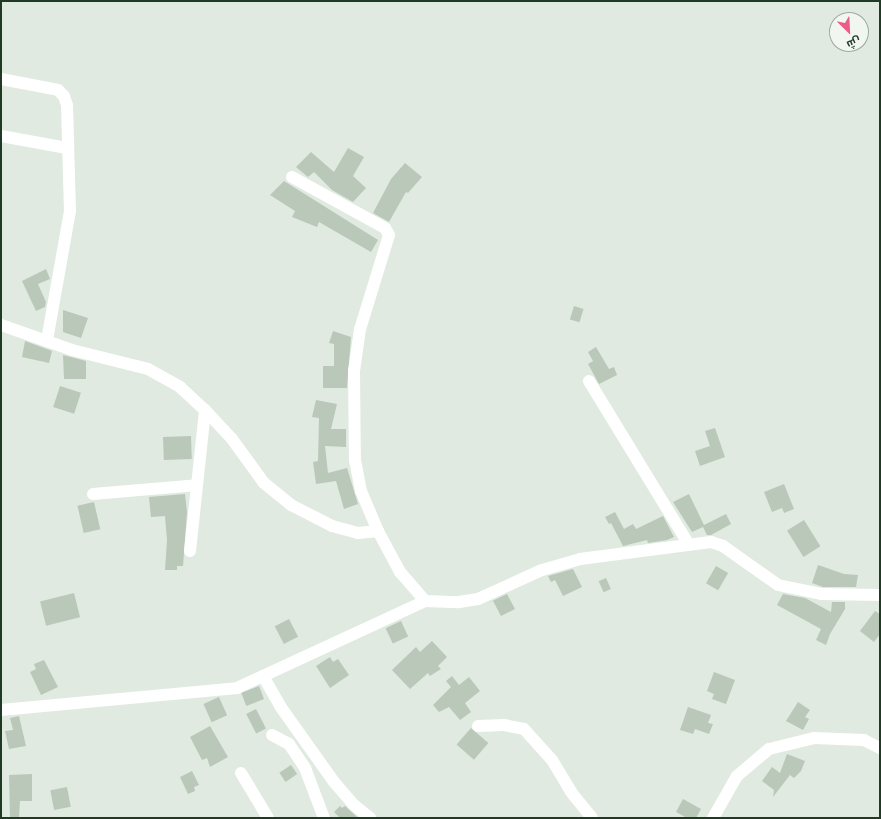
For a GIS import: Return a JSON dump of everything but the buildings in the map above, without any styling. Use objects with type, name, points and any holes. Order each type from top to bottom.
[{"type":"street","points":[[1,79],[58,90],[64,96],[68,106],[67,148],[70,211],[47,340]]},
{"type":"street","points":[[1,136],[67,148]]},
{"type":"street","points":[[292,177],[385,228],[389,235],[360,329],[354,371],[355,460],[361,491],[378,531],[400,572],[425,601]]},
{"type":"street","points":[[1,325],[72,350],[148,369],[180,387],[205,410],[232,439],[264,483],[291,505],[332,526],[358,533],[378,531]]},
{"type":"street","points":[[589,381],[689,545]]},
{"type":"street","points":[[190,551],[205,410]]},
{"type":"street","points":[[93,494],[197,485]]},
{"type":"street","points":[[1,710],[237,688],[425,601],[459,602],[478,599],[542,570],[580,559],[689,545],[717,544],[778,584],[821,594],[880,595]]},
{"type":"street","points":[[262,676],[280,706],[334,782],[354,805],[370,818]]},
{"type":"street","points":[[478,726],[504,725],[524,729],[552,760],[571,792],[592,818]]},
{"type":"street","points":[[272,734],[290,744],[305,768],[324,818]]},
{"type":"street","points":[[713,818],[737,776],[769,749],[814,738],[864,740],[880,748]]},
{"type":"street","points":[[241,773],[268,818]]}]
